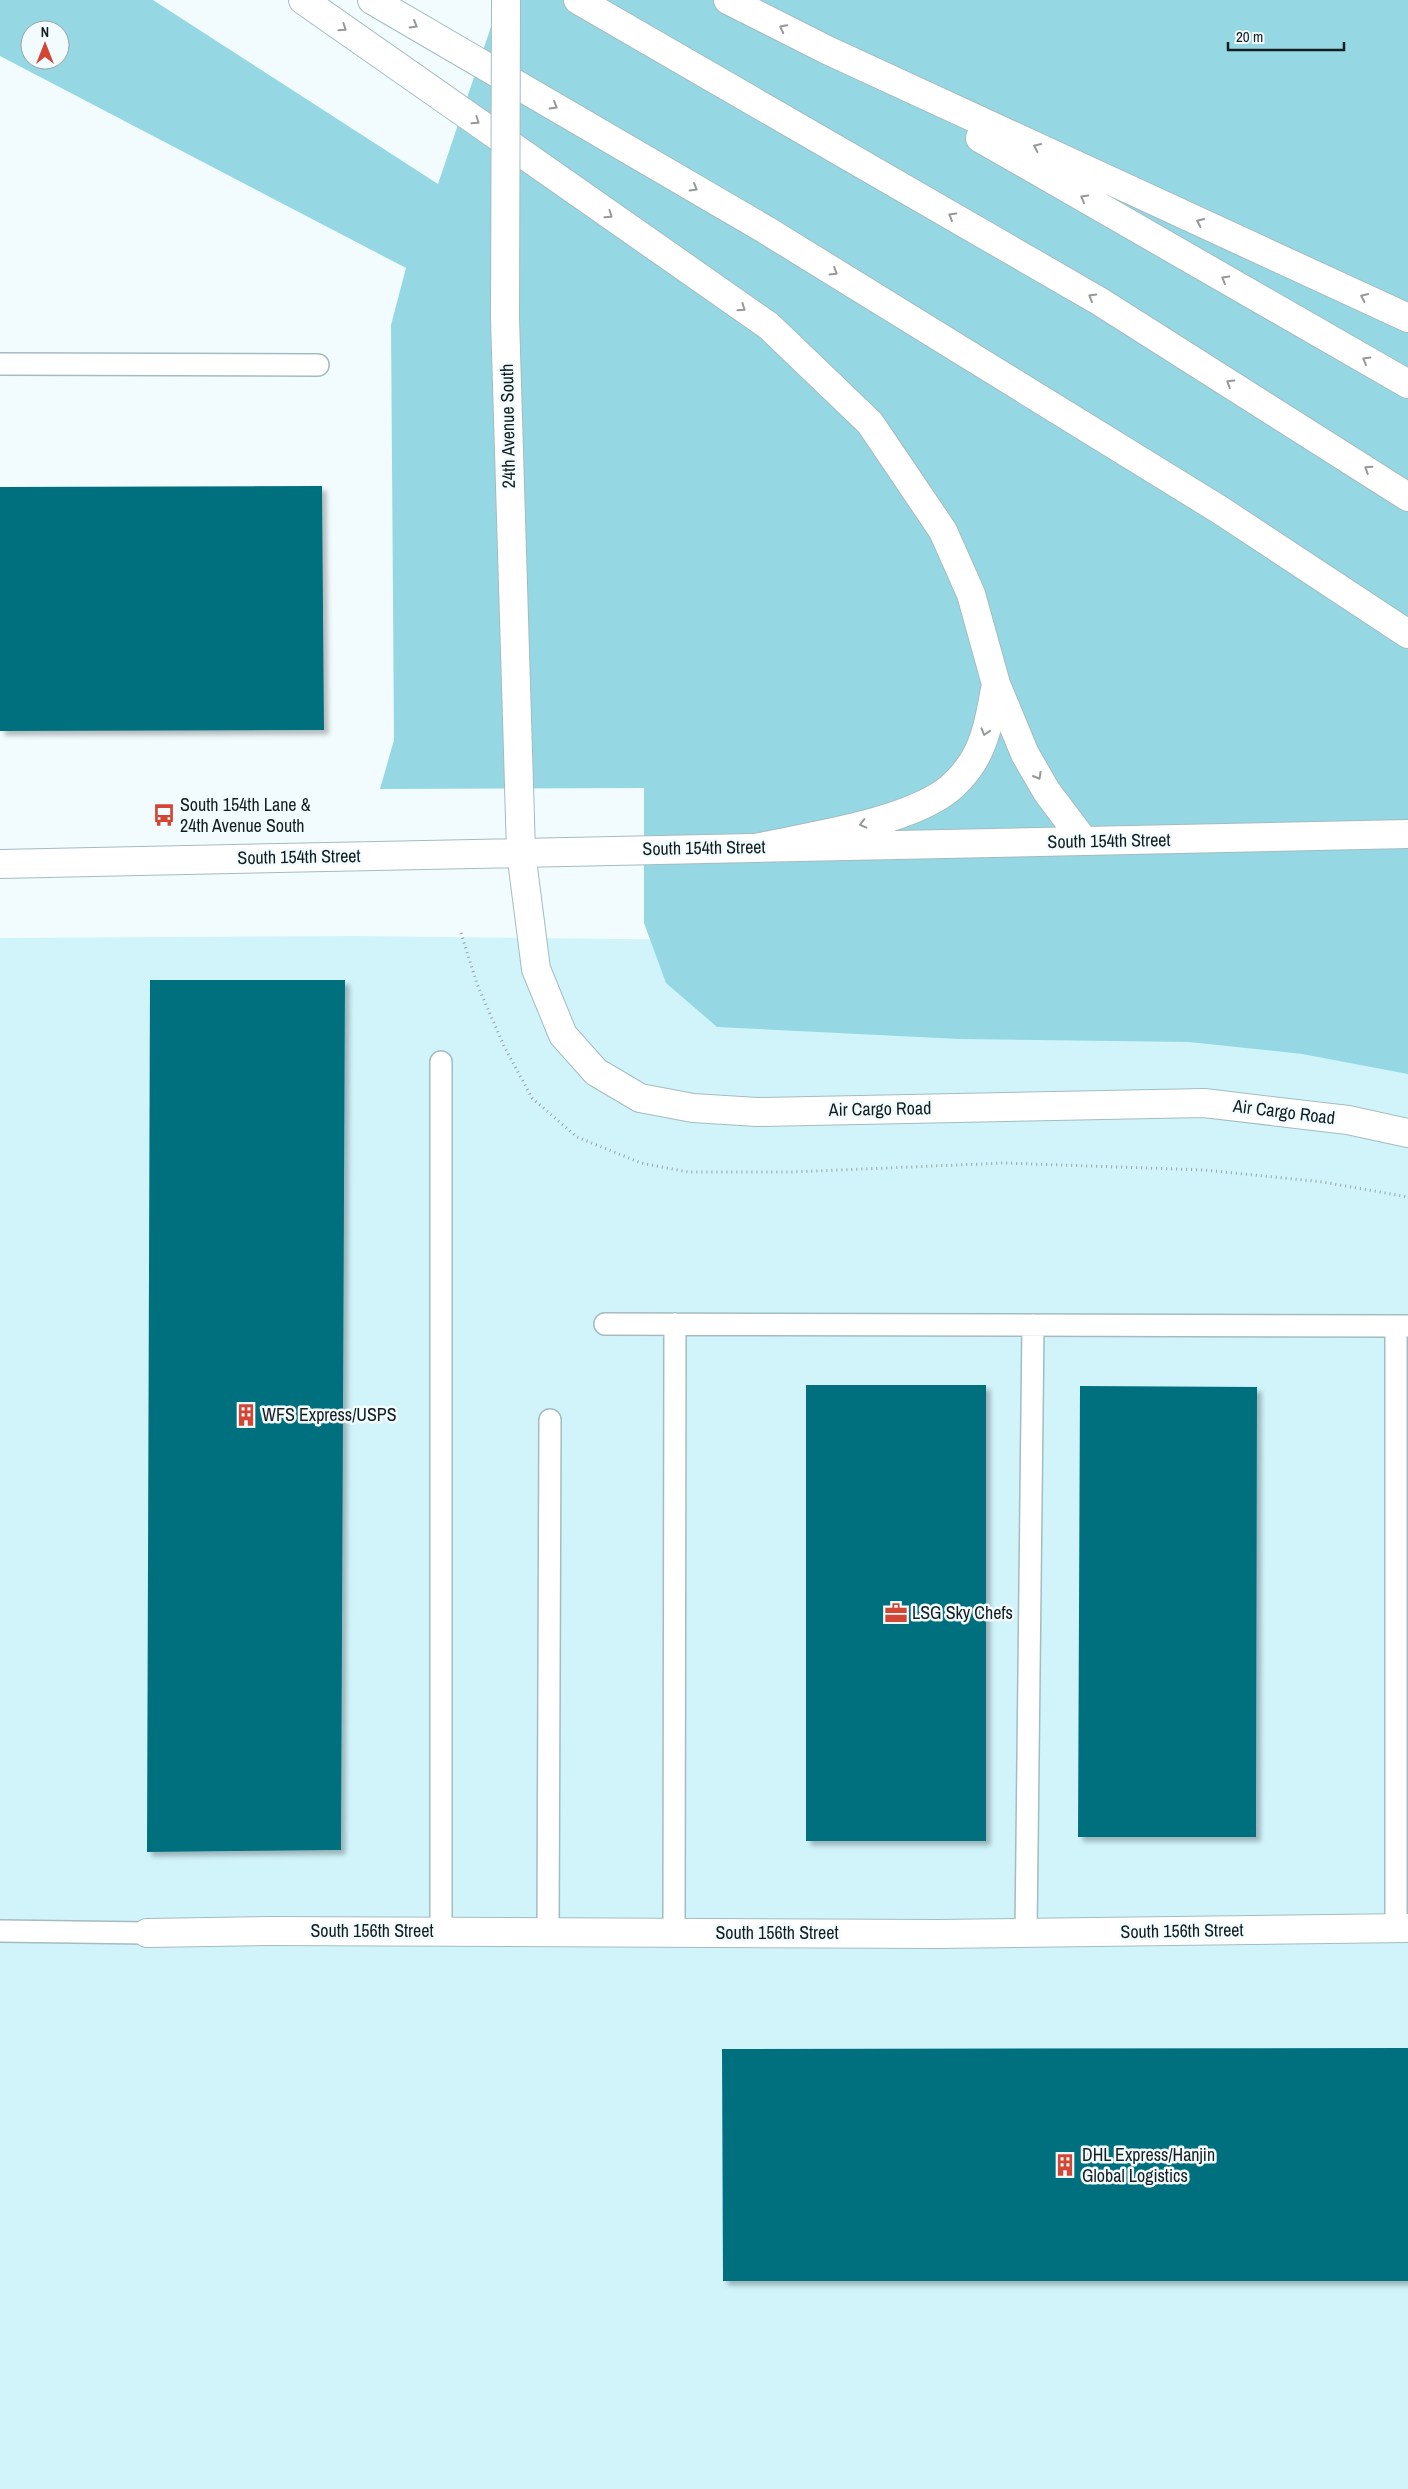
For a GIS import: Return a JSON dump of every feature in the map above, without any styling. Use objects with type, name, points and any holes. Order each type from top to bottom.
[{"type":"main road","points":[[303,0],[769,326],[870,423],[943,531],[971,594],[996,684],[1029,762],[1046,792],[1084,841]]},
{"type":"main road","points":[[372,0],[766,230],[1220,510],[1408,634]]},
{"type":"main road","name":"24th Avenue South","points":[[506,0],[505,318],[521,852]]},
{"type":"main road","points":[[578,0],[1099,301],[1408,497]]},
{"type":"main road","points":[[728,0],[826,50],[1408,318]]},
{"type":"main road","points":[[826,50],[1408,384]]},
{"type":"main road","points":[[760,847],[905,813],[940,796],[963,774],[975,758],[986,732],[996,684]]},
{"type":"main road","name":"South 154th Street","points":[[0,864],[1408,834]]},
{"type":"main road","name":"Air Cargo Road","points":[[521,852],[536,968],[563,1035],[596,1072],[640,1098],[693,1108],[758,1112],[1204,1103],[1348,1120],[1408,1133]]},
{"type":"main road","name":"South 156th Street","points":[[147,1933],[269,1931],[1026,1933],[1402,1928]]},
{"type":"lane","points":[[0,364],[318,365]]},
{"type":"lane","points":[[441,1062],[441,1932]]},
{"type":"lane","points":[[605,1324],[1402,1326],[1402,1928]]},
{"type":"lane","points":[[674,1933],[675,1324]]},
{"type":"lane","points":[[1026,1933],[1033,1325]]},
{"type":"lane","points":[[548,1932],[550,1420]]},
{"type":"lane","points":[[0,1931],[147,1933]]},
{"type":"shaded area","points":[[0,0],[153,0],[438,184],[500,0],[1408,0],[1408,1074],[1302,1054],[1189,1042],[959,1039],[717,1027],[666,983],[644,923],[644,788],[380,789],[394,740],[391,325],[406,268],[27,70],[70,70],[70,20],[20,20],[20,66],[0,56]]},
{"type":"shaded area","points":[[356,936],[712,940],[1408,984],[1408,2489],[0,2489],[0,938]]},
{"type":"building","points":[[322,486],[324,730],[0,731],[0,487]]},
{"type":"building","name":"WFS Express/USPS","points":[[150,980],[345,980],[341,1850],[147,1852]]},
{"type":"building","name":"LSG Sky Chefs","points":[[806,1385],[986,1385],[986,1841],[806,1841]]},
{"type":"building","points":[[1080,1386],[1257,1387],[1256,1837],[1078,1837]]},
{"type":"building","name":"DHL Express/Hanjin Global Logistics","points":[[1408,2048],[1408,2281],[723,2281],[722,2049]]},
{"type":"place","name":"South 154th Lane & 24th Avenue South","points":[[164,815]]},
{"type":"place","name":"WFS Express/USPS","points":[[246,1415]]},
{"type":"place","name":"LSG Sky Chefs","points":[[896,1613]]},
{"type":"place","name":"DHL Express/Hanjin Global Logistics","points":[[1065,2165]]}]
